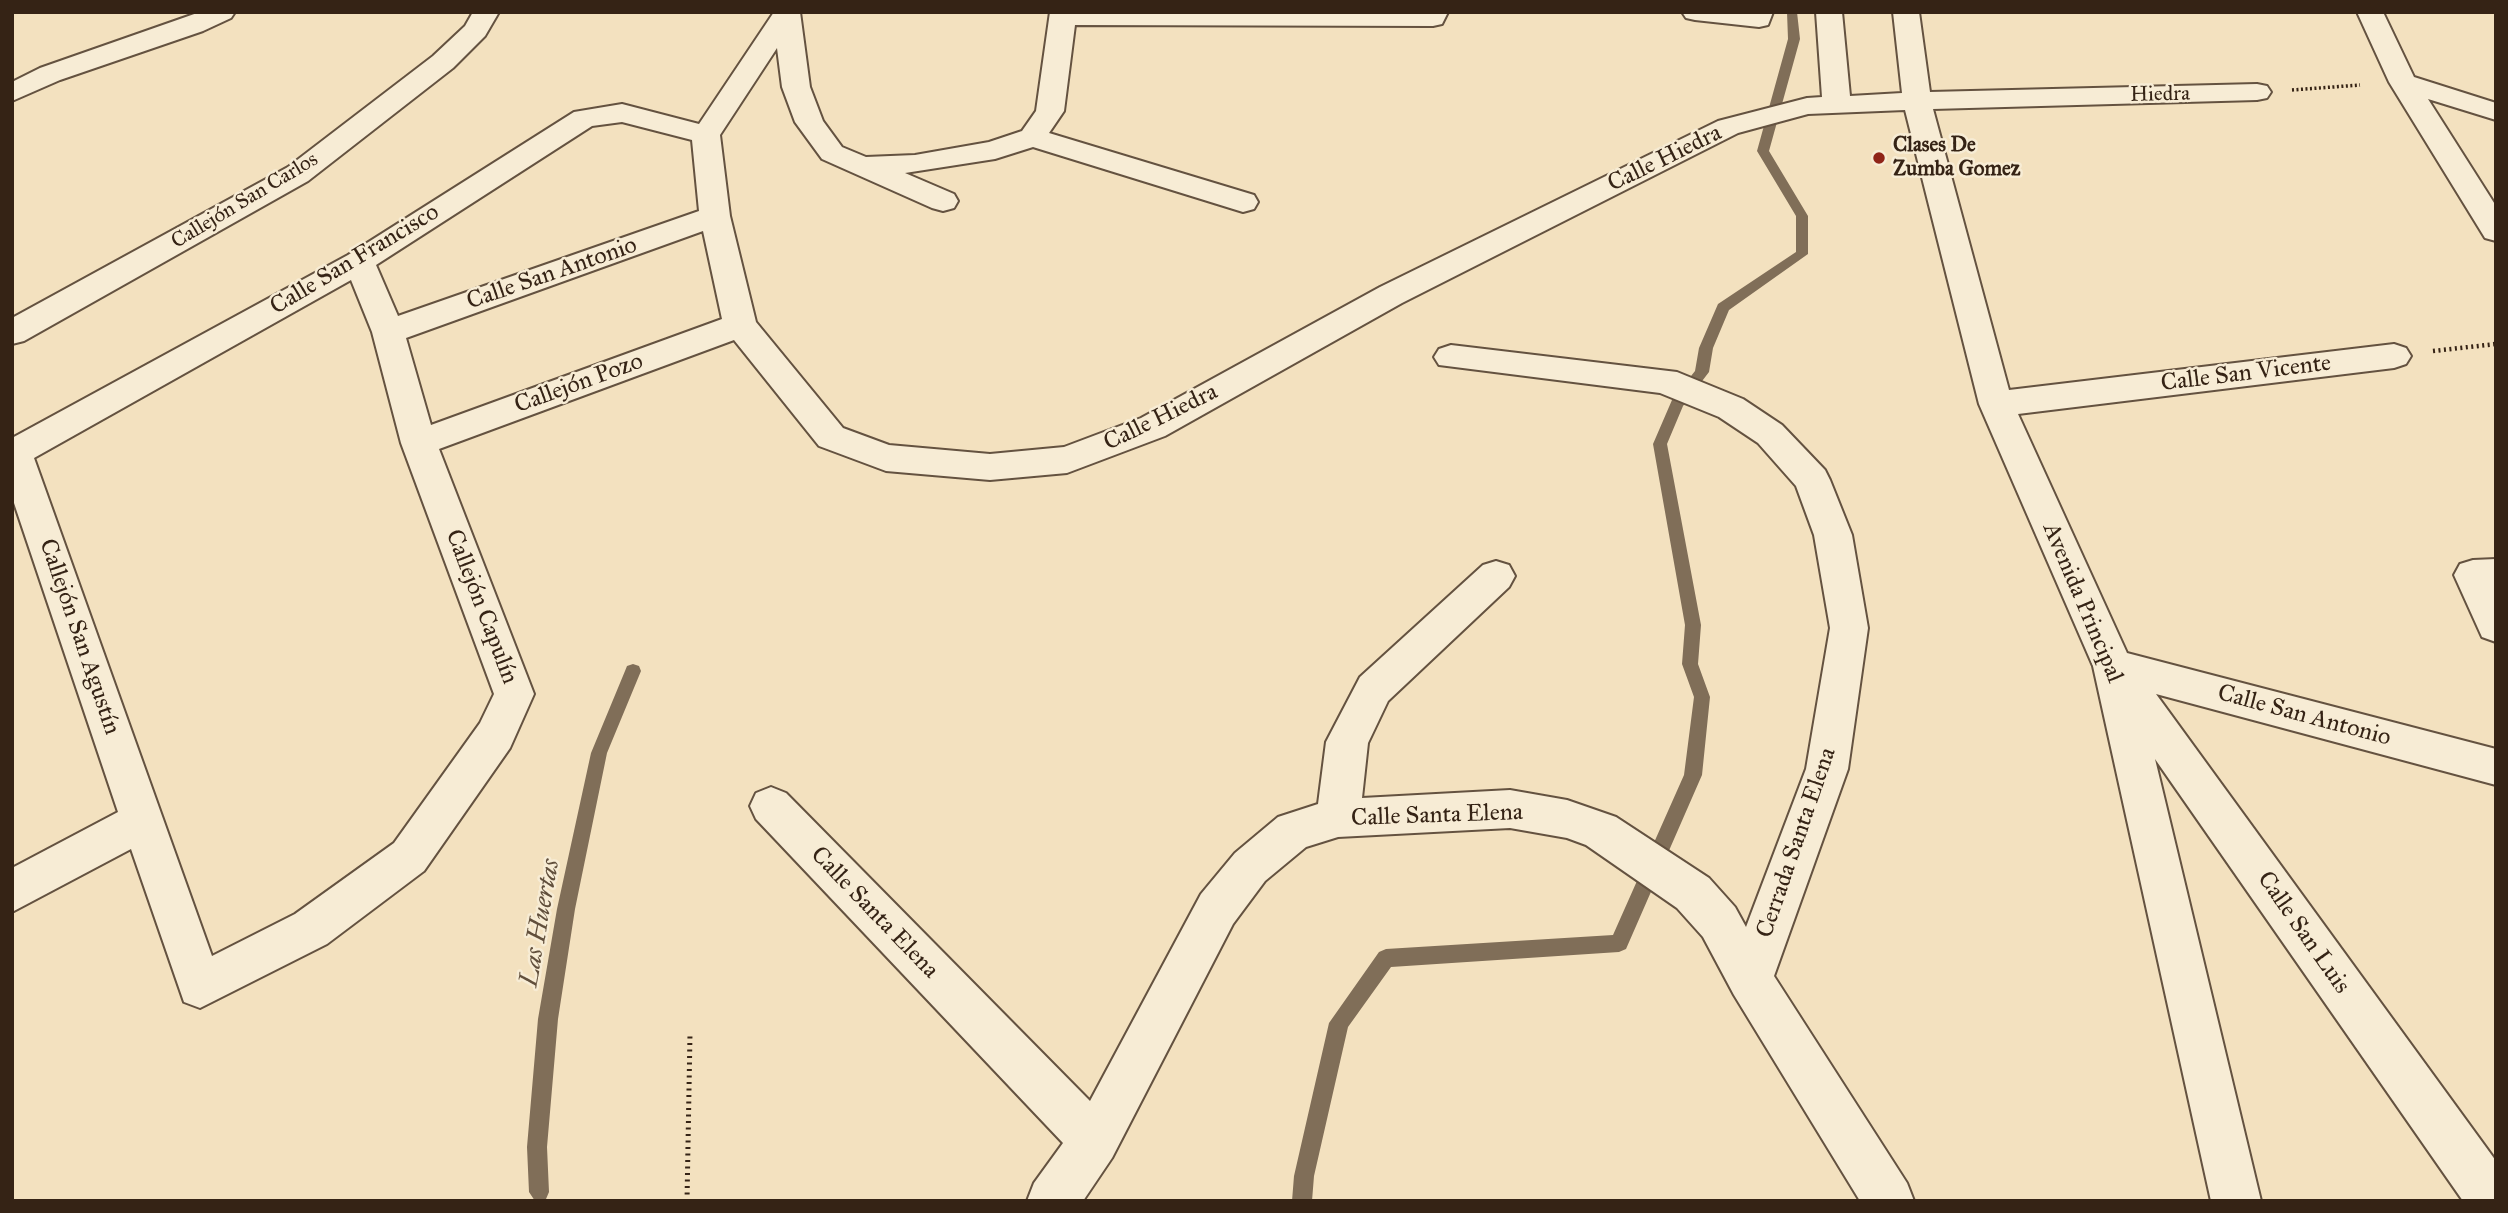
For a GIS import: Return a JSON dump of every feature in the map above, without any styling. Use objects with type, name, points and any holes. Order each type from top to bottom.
[{"type":"street","points":[[12,93],[50,74],[194,25],[222,12]]},
{"type":"street","name":"Callejón San Carlos","points":[[12,333],[298,174],[443,62],[476,30],[486,12]]},
{"type":"street","points":[[861,166],[915,164],[995,150],[1032,137],[1050,111],[1063,14],[1433,18],[1435,12]]},
{"type":"street","points":[[1695,12],[1759,16]]},
{"type":"street","points":[[1829,12],[1837,105]]},
{"type":"street","name":"Avenida Principal","points":[[1906,12],[1916,101],[1996,404],[2113,666],[2236,1201]]},
{"type":"street","points":[[2370,12],[2403,82],[2496,231]]},
{"type":"street","points":[[706,135],[787,14]]},
{"type":"street","points":[[787,14],[796,87],[808,122],[832,153],[943,201]]},
{"type":"street","points":[[2403,82],[2496,112]]},
{"type":"street","name":"Hiedra","points":[[1916,101],[2257,92]]},
{"type":"street","name":"Calle Hiedra","points":[[706,135],[715,216],[740,325],[831,437],[886,458],[990,467],[1067,460],[1153,427],[1391,295],[1728,127],[1807,106],[1916,101]]},
{"type":"street","name":"Calle San Francisco","points":[[13,454],[359,262],[584,118],[622,113],[706,135]]},
{"type":"street","points":[[1032,137],[1243,202]]},
{"type":"street","name":"Calle San Antonio","points":[[388,332],[715,216]]},
{"type":"street","name":"Callejón Capulín","points":[[200,986],[311,929],[409,857],[495,735],[514,694],[419,443],[388,332],[359,262]]},
{"type":"street","name":"Callejón Pozo","points":[[419,443],[740,325]]},
{"type":"street","name":"Calle San Vicente","points":[[1996,404],[2393,356]]},
{"type":"street","name":"Cerrada Santa Elena","points":[[1451,357],[1665,381],[1731,408],[1770,434],[1812,480],[1833,535],[1849,628],[1827,769],[1750,979]]},
{"type":"street","name":"Callejón San Agustín","points":[[13,454],[200,986]]},
{"type":"street","points":[[2496,574],[2473,575],[2496,626]]},
{"type":"street","points":[[1338,818],[1346,742],[1374,688],[1496,576]]},
{"type":"street","name":"Calle San Antonio","points":[[2113,666],[2496,767]]},
{"type":"street","name":"Calle San Luis","points":[[2113,666],[2494,1201]]},
{"type":"street","name":"Calle Santa Elena","points":[[771,806],[1095,1141]]},
{"type":"street","name":"Calle Santa Elena","points":[[1052,1201],[1095,1141],[1217,909],[1250,867],[1293,831],[1338,818],[1510,809],[1567,819],[1601,831],[1693,893],[1719,922],[1750,979],[1889,1201]]},
{"type":"street","points":[[12,891],[144,821]]},
{"type":"path","points":[[2257,92],[2403,82]]},
{"type":"path","points":[[2393,356],[2496,344]]},
{"type":"path","points":[[687,1201],[690,1034]]},
{"type":"waterway","points":[[1302,1201],[1304,1176],[1339,1023],[1386,958],[1619,943],[1693,775],[1702,697],[1690,664],[1693,625],[1660,444],[1677,404],[1702,372],[1706,348],[1723,307],[1802,254],[1802,216],[1763,151],[1794,39],[1792,12]]},
{"type":"waterway","name":"Las Huertas","points":[[539,1192],[537,1147],[548,1019],[566,909],[599,753],[633,671]]},
{"type":"place","name":"Clases De Zumba Gomez","points":[[1879,158]]}]
